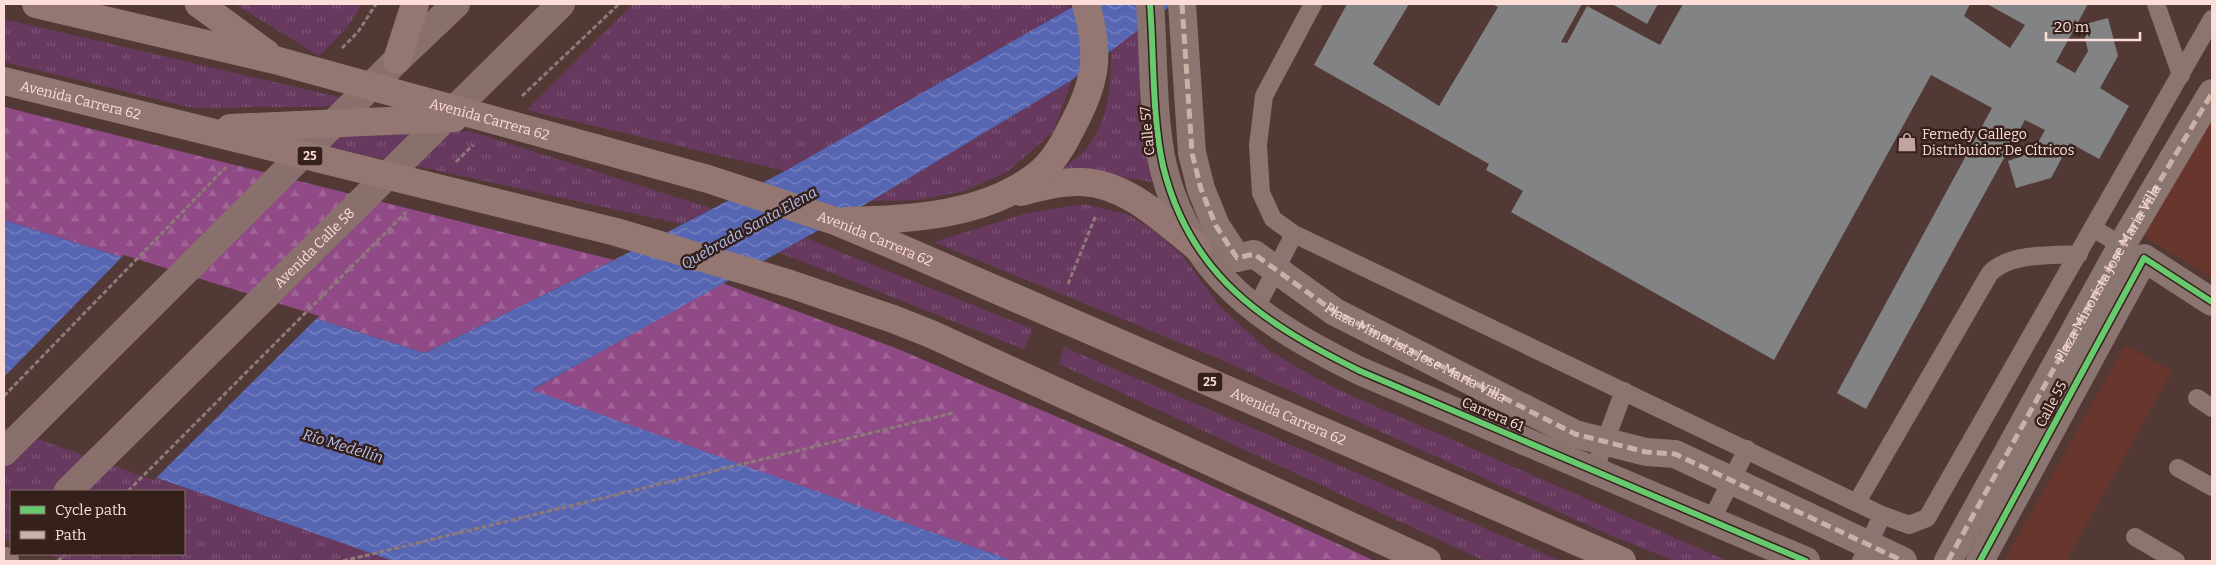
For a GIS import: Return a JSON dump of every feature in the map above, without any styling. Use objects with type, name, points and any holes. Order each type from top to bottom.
[{"type":"highway","name":"Avenida Carrera 62","points":[[36,4],[275,60],[480,128],[708,179],[835,222],[900,248],[1622,561]]},
{"type":"highway","points":[[199,4],[275,60]]},
{"type":"highway","points":[[397,60],[415,4]]},
{"type":"highway","points":[[996,198],[1031,179],[1043,170],[1061,149],[1086,99],[1093,77],[1096,52],[1086,4]]},
{"type":"highway","name":"Avenida Carrera 62","points":[[4,81],[616,232],[790,284],[931,334],[1427,561]]},
{"type":"highway","points":[[199,129],[480,128]]},
{"type":"highway","points":[[835,222],[930,215],[1061,182],[1083,182],[1107,188],[1143,204],[1198,248]]},
{"type":"main road","points":[[4,452],[397,60],[456,4]]},
{"type":"main road","name":"Avenida Calle 58","points":[[69,490],[561,4]]},
{"type":"street","name":"Calle 57","points":[[1150,4],[1158,135],[1163,166],[1176,207],[1198,248]]},
{"type":"street","name":"Plaza Minorista Jose Maria Villa","points":[[1182,4],[1192,153],[1201,190],[1216,226],[1237,258],[1254,254],[1335,312],[1575,434],[1646,452],[1675,454],[1731,481],[1865,554],[1903,561]]},
{"type":"street","name":"Plaza Minorista Jose Maria Villa","points":[[1948,561],[2133,252],[2212,93]]},
{"type":"street","name":"Carrera 61","points":[[1198,248],[1223,282],[1255,310],[1304,343],[1360,371],[1806,561]]},
{"type":"street","points":[[2133,252],[2212,302]]},
{"type":"street","name":"Calle 55","points":[[1980,561],[2133,252]]},
{"type":"lane","points":[[1313,4],[1264,96],[1258,145],[1261,193],[1273,219],[1294,234],[1909,526],[1927,518],[2094,229],[2212,19]]},
{"type":"lane","points":[[2156,4],[2181,75]]},
{"type":"lane","points":[[2094,229],[2133,252]]},
{"type":"lane","points":[[1255,310],[1294,234]]},
{"type":"lane","points":[[1857,502],[1990,273],[1999,265],[2009,260],[2079,254]]},
{"type":"lane","points":[[1594,471],[1624,391]]},
{"type":"lane","points":[[2197,398],[2212,408]]},
{"type":"lane","points":[[1711,521],[1747,449]]},
{"type":"lane","points":[[2178,468],[2212,487]]},
{"type":"lane","points":[[1865,554],[1882,514]]},
{"type":"lane","points":[[2135,537],[2176,561]]},
{"type":"path","points":[[337,54],[358,32],[376,4]]},
{"type":"path","points":[[521,97],[619,4]]},
{"type":"path","points":[[451,167],[480,128]]},
{"type":"path","points":[[4,396],[233,160]]},
{"type":"path","points":[[1068,284],[1107,188]]},
{"type":"path","points":[[129,490],[409,210]]},
{"type":"path","points":[[343,561],[953,413]]},
{"type":"shaded area","points":[[2212,115],[2212,278],[2131,228]]},
{"type":"shaded area","points":[[2125,345],[2172,371],[2066,561],[2004,561]]},
{"type":"green space","points":[[235,4],[362,4],[347,28],[319,56]]},
{"type":"green space","points":[[633,4],[1067,4],[1071,9],[785,171],[527,110]]},
{"type":"green space","points":[[4,19],[377,106],[193,108],[4,62]]},
{"type":"green space","points":[[1139,29],[1140,123],[1152,182],[1089,171],[1058,172],[1088,147],[1101,124],[1110,87],[1111,49]]},
{"type":"green space","points":[[1072,80],[1053,132],[1007,172],[964,191],[918,200],[871,201]]},
{"type":"green space","points":[[4,107],[614,260],[425,353],[4,220]]},
{"type":"green space","points":[[470,131],[713,209],[682,224],[292,139]]},
{"type":"green space","points":[[1084,204],[1127,214],[1153,230],[1182,255],[1221,308],[1268,350],[1334,388],[1728,561],[1675,561],[1612,536],[1215,357],[934,242],[1027,213]]},
{"type":"green space","points":[[806,238],[1032,329],[1024,349],[778,252]]},
{"type":"green space","points":[[722,283],[898,349],[1123,445],[1375,561],[1013,561],[531,391]]},
{"type":"green space","points":[[1064,347],[1561,561],[1485,561],[1059,364]]},
{"type":"green space","points":[[4,424],[393,561],[68,561],[48,555],[185,555],[185,490],[10,490],[10,543],[4,540]]},
{"type":"water","points":[[1078,4],[1173,4],[1072,80],[871,201],[532,390],[1013,561],[393,561],[4,424],[4,220],[425,353],[614,260],[785,171]]},
{"type":"pier","points":[[124,255],[319,316],[154,480],[4,427],[4,377]]},
{"type":"building","points":[[1347,4],[1409,4],[1373,64],[1439,106],[1498,7],[1492,4],[1582,4],[1561,42],[1567,43],[1587,6],[1660,45],[1683,4],[1970,4],[1964,16],[2010,48],[2025,25],[1987,4],[2088,4],[2056,62],[2075,73],[2088,51],[2082,25],[2108,18],[2118,56],[2100,88],[2129,106],[2099,159],[2070,143],[2051,178],[2016,188],[2008,161],[2033,152],[2045,130],[2025,120],[1866,409],[1837,393],[1992,108],[1931,75],[1774,360],[1511,212],[1523,191],[1486,170],[1489,164],[1314,65]]},
{"type":"building","points":[[1612,4],[1658,4],[1647,24]]},
{"type":"marked path","points":[[1182,4],[1192,153],[1201,189],[1216,226],[1237,258],[1254,254],[1335,312],[1575,434],[1646,452],[1675,454],[1903,561]]},
{"type":"marked path","points":[[1948,561],[2122,245],[2212,93]]},
{"type":"cycle path","points":[[1150,4],[1159,147],[1175,205],[1192,238],[1212,267],[1236,292],[1263,315],[1293,335],[1360,371],[1806,561]]},
{"type":"cycle path","points":[[1980,561],[2144,258],[2212,302]]},
{"type":"place","name":"Fernedy Gallego Distribuidor De Cítricos","points":[[1907,142]]},
{"type":"water label","name":"Quebrada Santa Elena","points":[[749,228]]},
{"type":"water label","name":"Río Medellín","points":[[343,446]]}]
